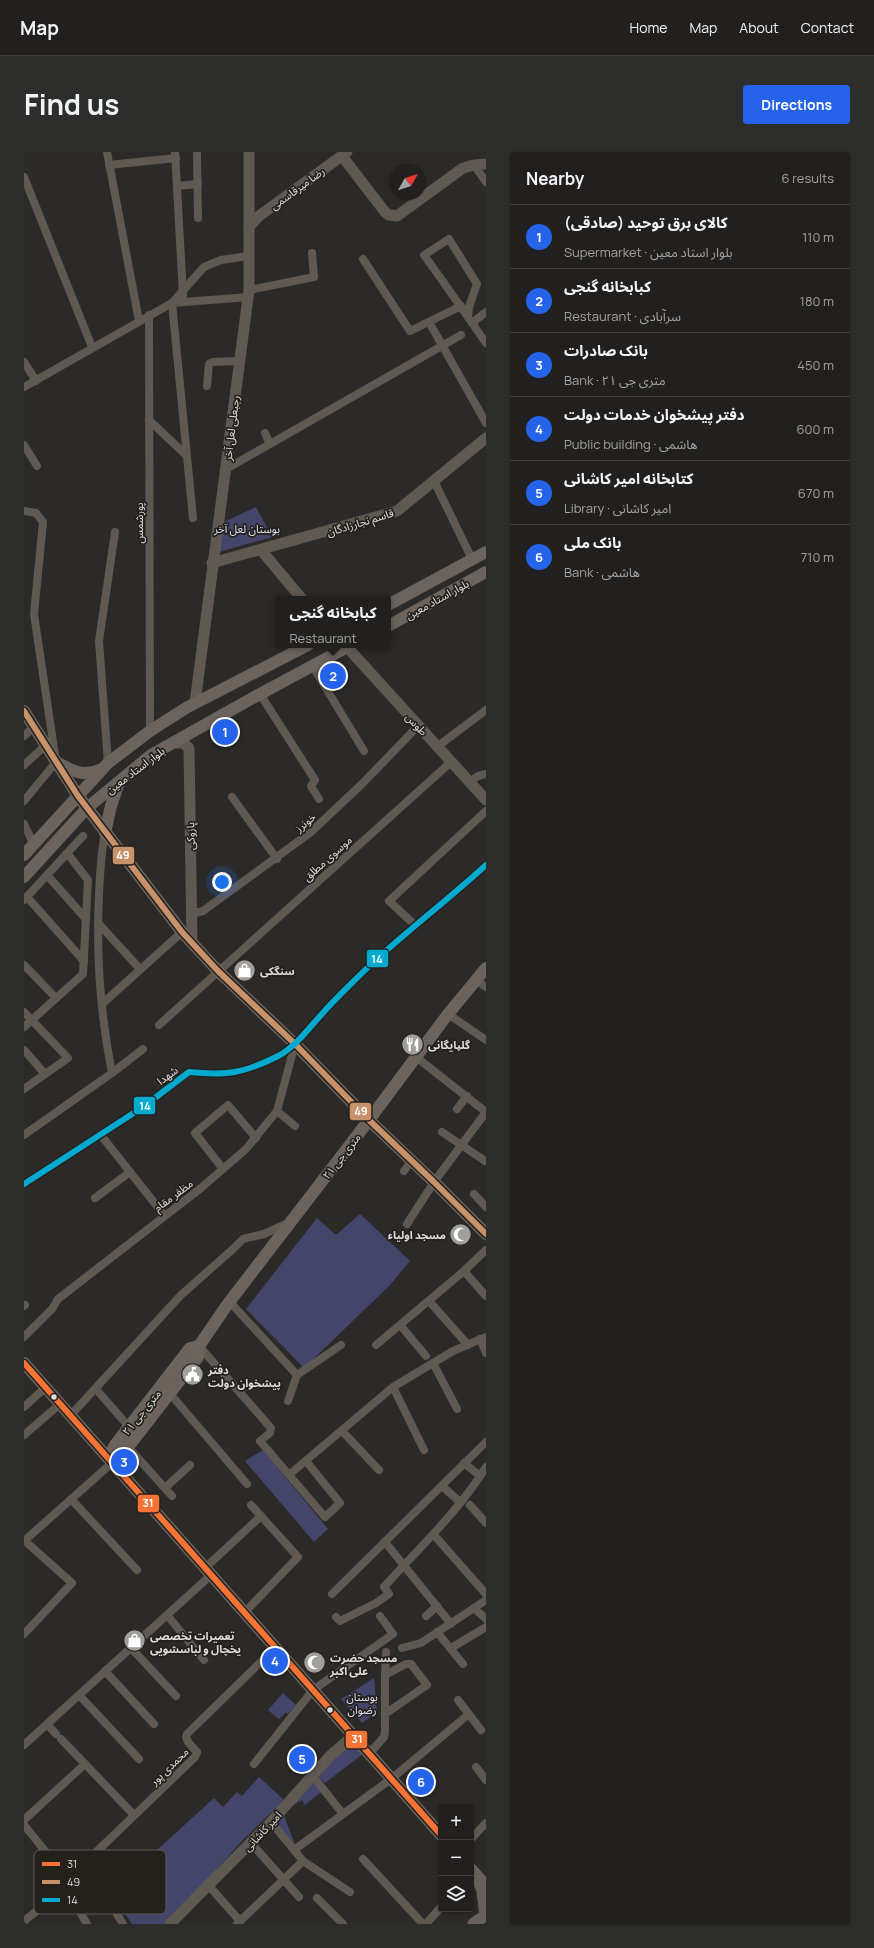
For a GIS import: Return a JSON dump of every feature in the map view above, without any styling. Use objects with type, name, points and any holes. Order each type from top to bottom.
[{"type":"main road","name":"بلوار استاد معین","points":[[391,603],[486,552]]},
{"type":"main road","name":"بلوار استاد معین","points":[[393,624],[486,572]]},
{"type":"main road","points":[[432,581],[423,591],[427,598],[436,599]]},
{"type":"main road","points":[[391,604],[401,602],[407,608],[406,613],[393,624]]},
{"type":"main road","name":"بلوار استاد معین","points":[[24,855],[105,766],[150,731],[195,703],[302,648]]},
{"type":"main road","name":"بلوار استاد معین","points":[[25,875],[87,808],[154,753],[345,648]]},
{"type":"main road","points":[[24,711],[78,796],[182,932],[218,971],[295,1044],[369,1120],[412,1160],[486,1234]]},
{"type":"main road","points":[[150,731],[138,746],[138,752],[143,756],[154,753]]},
{"type":"main road","points":[[56,762],[82,774],[90,774],[105,766]]},
{"type":"main road","points":[[105,833],[112,802],[120,780]]},
{"type":"main road","name":"۲۱ متری جی","points":[[112,1463],[113,1449],[129,1427],[198,1357],[199,1346],[229,1301],[369,1120],[448,1014],[486,968]]},
{"type":"main road","points":[[24,1363],[438,1832]]},
{"type":"main road","name":"۲۱ متری جی","points":[[112,1463],[118,1459],[128,1447],[166,1389]]},
{"type":"main road","points":[[476,1876],[483,1891],[483,1919]]},
{"type":"street","points":[[107,152],[138,321]]},
{"type":"street","points":[[197,152],[198,218]]},
{"type":"street","name":"رجبعلی لعل آخر","points":[[195,703],[248,294],[249,152]]},
{"type":"street","points":[[342,153],[385,212],[394,216],[403,213],[463,168],[486,164]]},
{"type":"street","name":"رضا میرقاسمی","points":[[249,227],[259,216],[342,153]]},
{"type":"street","points":[[109,165],[176,155],[183,303]]},
{"type":"street","points":[[474,165],[486,182]]},
{"type":"street","points":[[24,177],[92,348]]},
{"type":"street","points":[[177,186],[198,184]]},
{"type":"street","points":[[470,320],[469,307],[477,284],[449,238],[424,255],[486,343]]},
{"type":"street","points":[[172,303],[183,303],[248,294],[314,277],[312,253]]},
{"type":"street","points":[[24,387],[172,303],[204,267],[221,260],[248,256]]},
{"type":"street","points":[[363,259],[410,331],[460,306]]},
{"type":"street","points":[[172,303],[193,518]]},
{"type":"street","points":[[470,320],[486,312]]},
{"type":"street","name":"پورشمس","points":[[149,315],[150,731]]},
{"type":"street","points":[[429,322],[486,423]]},
{"type":"street","points":[[226,469],[461,335]]},
{"type":"street","points":[[207,386],[209,364],[212,362],[240,361]]},
{"type":"street","points":[[24,362],[36,380]]},
{"type":"street","points":[[149,420],[186,455]]},
{"type":"street","points":[[265,433],[270,444]]},
{"type":"street","name":"قاسم نجارزادگان","points":[[212,563],[396,511],[486,438]]},
{"type":"street","points":[[24,445],[36,466]]},
{"type":"street","points":[[434,481],[472,559]]},
{"type":"street","points":[[24,511],[40,515],[43,522],[34,614],[56,762],[24,801]]},
{"type":"street","points":[[105,766],[99,641],[115,532]]},
{"type":"street","points":[[260,550],[299,596]]},
{"type":"street","name":"طوس","points":[[351,648],[418,726],[486,800]]},
{"type":"street","points":[[312,665],[364,751]]},
{"type":"street","points":[[260,694],[315,780],[311,786],[319,798]]},
{"type":"street","points":[[438,746],[486,710]]},
{"type":"street","name":"خونرز","points":[[191,910],[195,913],[203,911],[277,859],[319,825],[362,784],[418,726]]},
{"type":"street","points":[[24,736],[34,727]]},
{"type":"street","name":"پازوکی","points":[[172,743],[183,743],[189,748],[192,943]]},
{"type":"street","points":[[24,765],[46,745]]},
{"type":"street","name":"موسوی مطلق","points":[[159,1025],[451,762]]},
{"type":"street","points":[[469,782],[478,776],[486,774]]},
{"type":"street","points":[[232,797],[277,859]]},
{"type":"street","points":[[416,926],[389,901],[486,811]]},
{"type":"street","points":[[24,824],[34,845]]},
{"type":"street","points":[[105,833],[101,852],[97,944],[106,1041],[112,1073]]},
{"type":"street","points":[[83,836],[25,898],[84,960]]},
{"type":"street","points":[[24,1027],[83,974],[88,880],[67,853]]},
{"type":"street","points":[[295,1044],[347,987],[401,937],[416,926],[486,865]]},
{"type":"street","points":[[47,875],[86,919]]},
{"type":"street","points":[[98,923],[140,969]]},
{"type":"street","points":[[102,1004],[182,932]]},
{"type":"street","points":[[24,965],[56,998]]},
{"type":"street","points":[[476,980],[486,987]]},
{"type":"street","points":[[24,1012],[68,1058],[24,1089]]},
{"type":"street","points":[[448,1014],[486,1040]]},
{"type":"street","name":"مظفر مقام","points":[[24,1337],[52,1309],[58,1299],[223,1169],[246,1149],[277,1111],[295,1044]]},
{"type":"street","name":"شهدا","points":[[24,1184],[143,1107],[190,1072],[218,1075],[236,1073],[273,1058],[295,1044]]},
{"type":"street","points":[[24,1135],[112,1073],[143,1049]]},
{"type":"street","points":[[24,1050],[46,1074]]},
{"type":"street","points":[[407,1224],[434,1182],[486,1112],[416,1057]]},
{"type":"street","points":[[457,1109],[466,1096]]},
{"type":"street","points":[[223,1169],[195,1133],[228,1105],[256,1138]]},
{"type":"street","points":[[277,1111],[295,1126]]},
{"type":"street","points":[[442,1132],[484,1161]]},
{"type":"street","points":[[100,1134],[164,1215]]},
{"type":"street","points":[[404,1171],[412,1160]]},
{"type":"street","points":[[95,1198],[130,1172]]},
{"type":"street","points":[[474,1194],[486,1207]]},
{"type":"street","points":[[70,1416],[181,1295],[243,1239],[264,1234],[291,1222]]},
{"type":"street","points":[[376,1345],[401,1326],[486,1250]]},
{"type":"street","points":[[464,1271],[486,1296]]},
{"type":"street","points":[[229,1301],[297,1375]]},
{"type":"street","points":[[429,1301],[468,1345]]},
{"type":"street","points":[[401,1326],[426,1356]]},
{"type":"street","points":[[290,1474],[393,1387],[433,1363],[483,1338],[486,1353]]},
{"type":"street","points":[[288,1401],[297,1375],[341,1345]]},
{"type":"street","points":[[199,1346],[271,1428],[271,1431],[260,1441],[290,1474],[325,1517],[340,1503],[306,1461]]},
{"type":"street","points":[[433,1363],[457,1408]]},
{"type":"street","points":[[393,1387],[424,1450]]},
{"type":"street","points":[[24,1407],[46,1388]]},
{"type":"street","points":[[96,1389],[129,1427]]},
{"type":"street","points":[[166,1389],[247,1484]]},
{"type":"street","points":[[24,1435],[60,1404]]},
{"type":"street","points":[[342,1431],[379,1470]]},
{"type":"street","points":[[332,1594],[486,1442]]},
{"type":"street","points":[[128,1447],[172,1496]]},
{"type":"street","points":[[24,1634],[72,1583],[24,1541],[112,1463]]},
{"type":"street","points":[[464,1463],[480,1476]]},
{"type":"street","points":[[165,1488],[190,1465]]},
{"type":"street","points":[[336,1617],[340,1621],[376,1604],[388,1595],[384,1587],[434,1535],[486,1467]]},
{"type":"street","points":[[442,1486],[460,1502]]},
{"type":"street","points":[[71,1499],[137,1570]]},
{"type":"street","points":[[244,1612],[298,1557],[251,1505]]},
{"type":"street","points":[[470,1505],[486,1523]]},
{"type":"street","points":[[24,1745],[167,1615],[261,1516]]},
{"type":"street","points":[[434,1535],[486,1594]]},
{"type":"street","points":[[385,1542],[451,1624]]},
{"type":"street","points":[[402,1648],[421,1642],[475,1609],[486,1600]]},
{"type":"street","points":[[426,1616],[437,1606]]},
{"type":"street","points":[[475,1609],[486,1619]]},
{"type":"street","points":[[167,1615],[204,1660]]},
{"type":"street","points":[[254,1764],[313,1690],[393,1634],[380,1616]]},
{"type":"street","points":[[451,1648],[486,1627]]},
{"type":"street","points":[[437,1632],[463,1664]]},
{"type":"street","points":[[131,1648],[176,1696]]},
{"type":"street","name":"محمدی پور","points":[[97,1850],[197,1755],[196,1750],[186,1740],[187,1734],[275,1648]]},
{"type":"street","points":[[369,1754],[384,1737],[386,1652]]},
{"type":"street","points":[[385,1675],[406,1664],[411,1664],[427,1685],[385,1714]]},
{"type":"street","points":[[105,1671],[154,1724]]},
{"type":"street","points":[[79,1695],[139,1759]]},
{"type":"street","points":[[458,1700],[481,1730]]},
{"type":"street","points":[[294,1850],[391,1779],[469,1714]]},
{"type":"street","points":[[47,1724],[134,1815]]},
{"type":"street","name":"امیر کاشانی","points":[[170,1924],[251,1843],[312,1775],[353,1736]]},
{"type":"street","points":[[24,1820],[85,1764]]},
{"type":"street","points":[[312,1775],[343,1814]]},
{"type":"street","points":[[271,1822],[304,1861],[350,1892]]},
{"type":"street","points":[[474,1836],[486,1823]]},
{"type":"street","points":[[24,1825],[44,1850]]},
{"type":"street","points":[[251,1843],[299,1896]]},
{"type":"street","points":[[363,1859],[424,1924],[438,1910]]},
{"type":"street","points":[[209,1886],[238,1922],[304,1861]]},
{"type":"street","points":[[317,1898],[343,1924]]},
{"type":"street","points":[[24,1921],[34,1913]]},
{"type":"street","points":[[81,1914],[87,1924]]},
{"type":"street","name":"محمدی پور","points":[[117,1914],[123,1924]]},
{"type":"green space","name":"بوستان لعل آخر","points":[[256,507],[272,537],[219,552],[224,522]]},
{"type":"green space","points":[[360,1214],[410,1261],[390,1285],[304,1368],[246,1309],[317,1218],[336,1235]]},
{"type":"green space","points":[[263,1450],[328,1529],[314,1542],[245,1461]]},
{"type":"green space","name":"بوستان رضوان","points":[[374,1678],[377,1712],[362,1723],[341,1699]]},
{"type":"green space","points":[[283,1693],[296,1705],[288,1714],[286,1712],[279,1719],[268,1710]]},
{"type":"green space","points":[[354,1741],[364,1753],[325,1783],[317,1775]]},
{"type":"green space","points":[[259,1777],[284,1800],[242,1841],[194,1895],[164,1924],[132,1924],[125,1914],[166,1914],[166,1850],[157,1850],[214,1798],[223,1807],[237,1792],[242,1796]]},
{"type":"green space","points":[[312,1778],[322,1791],[305,1805],[302,1800],[286,1809]]},
{"type":"green space","points":[[283,1813],[297,1850],[274,1822]]},
{"type":"transit line","name":"49","points":[[24,711],[78,796],[182,932],[218,971],[295,1044],[369,1120],[486,1234]]},
{"type":"transit line","name":"14","points":[[24,1184],[143,1107],[189,1072],[215,1074],[236,1072],[268,1061],[286,1051],[377,959],[486,865]]},
{"type":"transit line","name":"31","points":[[24,1363],[438,1832]]},
{"type":"place","name":"کبابخانه گنجی","points":[[333,676]]},
{"type":"place","name":"کالای برق توحید (صادقی)","points":[[225,732]]},
{"type":"place","name":"سنگکی","points":[[245,970]]},
{"type":"place","name":"گلپایگانی","points":[[413,1044]]},
{"type":"place","name":"مسجد اولیاء","points":[[461,1234]]},
{"type":"place","name":"دفتر پیشخوان دولت","points":[[192,1375]]},
{"type":"place","name":"بانک صادرات","points":[[124,1462]]},
{"type":"place","name":"تعمیرات تخصصی یخچال و لباسشویی","points":[[134,1641]]},
{"type":"place","name":"دفتر پیشخوان خدمات دولت","points":[[275,1661]]},
{"type":"place","name":"مسجد حضرت علی اکبر","points":[[315,1663]]},
{"type":"place","name":"کتابخانه امیر کاشانی","points":[[302,1759]]},
{"type":"place","name":"بانک ملی","points":[[421,1782]]}]
